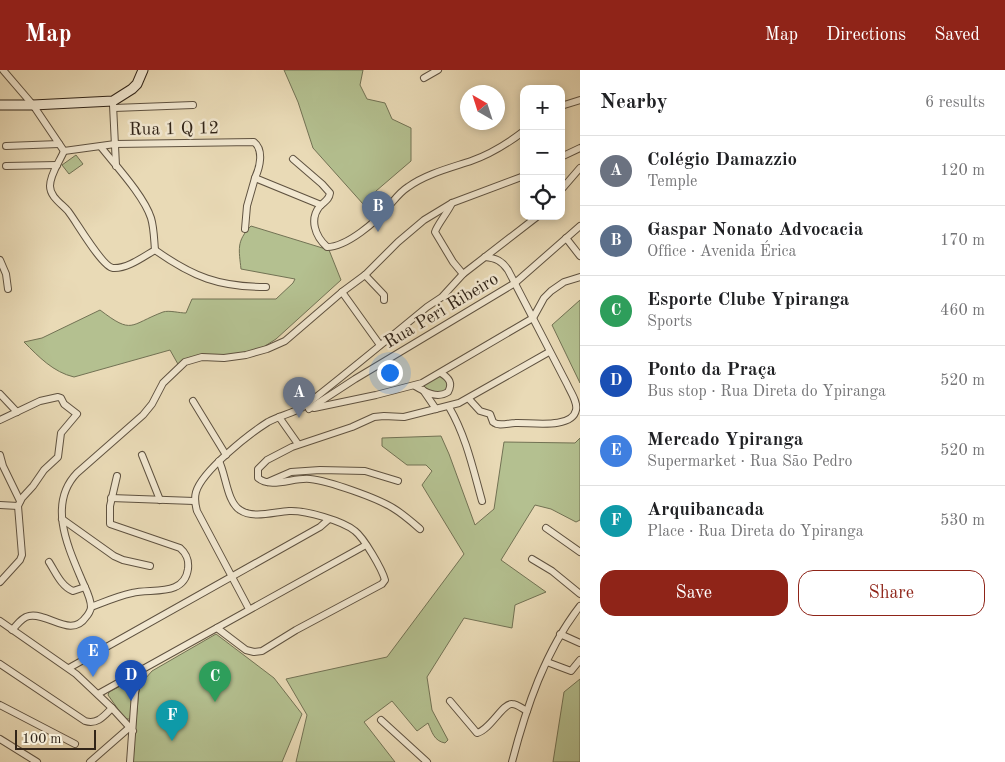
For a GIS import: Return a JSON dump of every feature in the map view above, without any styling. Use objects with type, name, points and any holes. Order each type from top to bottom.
[{"type":"main road","points":[[0,105],[113,104],[137,84],[143,70]]},
{"type":"street","points":[[3,70],[33,105],[64,151],[50,186],[52,192],[108,266],[114,268],[130,264],[155,250]]},
{"type":"street","points":[[424,78],[438,70]]},
{"type":"street","points":[[565,105],[580,100]]},
{"type":"street","points":[[116,166],[113,104],[194,105]]},
{"type":"street","points":[[294,159],[330,193],[329,198],[321,205],[316,214],[314,225],[322,242],[327,246],[343,242],[368,227],[403,190],[418,180],[496,150],[520,134]]},
{"type":"street","name":"Rua 1 Q 12","points":[[64,151],[115,144],[248,141],[256,143],[260,150],[260,166],[256,178]]},
{"type":"street","points":[[6,146],[59,144]]},
{"type":"street","points":[[101,147],[136,192],[150,215],[155,250],[184,269],[205,278],[226,285],[266,287]]},
{"type":"street","points":[[565,155],[580,148]]},
{"type":"street","points":[[6,166],[57,166]]},
{"type":"street","points":[[565,185],[580,168]]},
{"type":"street","points":[[245,229],[247,206],[256,178],[321,205]]},
{"type":"street","points":[[12,630],[21,620],[31,615],[65,626],[76,625],[85,619],[91,607],[85,587],[65,539],[62,519],[65,494],[70,481],[148,409],[163,383],[179,366],[193,359],[234,358],[258,352],[291,338],[342,292],[365,275],[415,227],[452,203],[520,178]]},
{"type":"street","points":[[452,203],[435,232],[453,262],[463,274]]},
{"type":"street","points":[[298,411],[442,297],[463,274],[533,220]]},
{"type":"street","name":"Rua Peri Ribeiro","points":[[308,409],[515,283],[580,226]]},
{"type":"street","points":[[566,238],[580,256]]},
{"type":"street","points":[[470,398],[480,411],[490,414],[496,425],[558,423],[566,421],[575,413],[576,404],[573,396],[508,270],[496,259],[485,257]]},
{"type":"street","points":[[0,260],[6,274],[8,289]]},
{"type":"street","points":[[365,275],[384,295],[384,300]]},
{"type":"street","points":[[249,609],[197,511],[194,501],[195,494],[202,480],[219,461],[259,429],[279,417],[298,411],[414,386],[441,373],[533,318],[544,298],[551,291],[564,282],[580,277]]},
{"type":"street","points":[[342,292],[380,345]]},
{"type":"street","points":[[420,530],[392,507],[327,483],[312,479],[267,483],[259,480],[257,476],[260,466],[274,456],[298,444],[352,427],[374,417],[404,417],[449,407],[470,398],[549,352]]},
{"type":"street","points":[[414,386],[437,396],[444,395],[448,392],[451,384],[449,379],[441,373]]},
{"type":"street","points":[[423,390],[436,409]]},
{"type":"street","points":[[0,394],[18,412]]},
{"type":"street","points":[[0,420],[44,400],[60,397],[64,404],[75,412],[77,416],[61,433],[58,457],[44,470],[19,504]]},
{"type":"street","points":[[194,401],[226,455]]},
{"type":"street","points":[[449,407],[467,448],[482,501]]},
{"type":"street","points":[[279,417],[298,444]]},
{"type":"street","points":[[0,455],[19,504],[22,556],[0,582]]},
{"type":"street","points":[[142,455],[160,500]]},
{"type":"street","points":[[217,628],[246,650],[262,651],[296,630],[385,582],[385,577],[356,531],[299,511],[254,514],[241,511],[232,500],[219,461]]},
{"type":"street","points":[[267,483],[291,472],[320,470],[365,471],[398,481]]},
{"type":"street","points":[[91,607],[131,593],[177,587],[184,580],[188,568],[187,556],[180,548],[112,526],[108,519],[117,476]]},
{"type":"street","points":[[111,498],[194,501]]},
{"type":"street","points":[[0,505],[19,504]]},
{"type":"street","points":[[62,519],[114,556],[122,560],[150,566]]},
{"type":"street","points":[[69,668],[328,520]]},
{"type":"street","points":[[546,528],[580,552]]},
{"type":"street","points":[[98,694],[366,545]]},
{"type":"street","points":[[532,559],[552,571],[580,594]]},
{"type":"street","points":[[49,562],[66,588],[74,591],[85,587]]},
{"type":"street","points":[[512,762],[527,711],[547,662],[560,634],[580,606]]},
{"type":"street","points":[[0,622],[69,668],[98,694],[132,730]]},
{"type":"street","points":[[560,634],[580,643]]},
{"type":"street","points":[[547,662],[571,671],[580,660]]},
{"type":"street","points":[[0,664],[85,721],[98,721],[112,708]]},
{"type":"street","points":[[130,762],[135,693],[139,672]]},
{"type":"street","points":[[450,701],[477,733],[486,728],[507,705],[513,704],[527,711]]},
{"type":"street","points":[[0,705],[75,744]]},
{"type":"street","points":[[381,720],[427,762]]},
{"type":"street","points":[[90,762],[132,730]]},
{"type":"street","points":[[0,739],[37,762]]},
{"type":"green space","points":[[284,70],[363,70],[360,85],[367,99],[385,103],[392,119],[411,128],[411,161],[376,191],[373,201],[376,206],[372,214],[313,148],[298,102]]},
{"type":"green space","points":[[76,155],[83,164],[69,174],[62,165]]},
{"type":"green space","points":[[251,226],[329,250],[341,280],[276,339],[262,348],[224,358],[198,358],[179,366],[170,350],[74,377],[53,368],[24,342],[42,338],[100,310],[119,323],[131,325],[163,312],[186,313],[192,299],[276,299],[295,279],[241,269],[239,251],[241,241]]},
{"type":"green space","points":[[580,300],[580,383],[552,325]]},
{"type":"green space","points":[[441,375],[445,377],[450,388],[442,394],[419,387]]},
{"type":"green space","points":[[441,436],[475,525],[494,509],[504,442],[575,443],[580,438],[580,520],[576,522],[551,509],[535,505],[501,560],[546,592],[515,605],[512,628],[464,618],[427,677],[432,710],[448,740],[445,743],[436,738],[428,723],[417,731],[392,701],[364,722],[395,762],[296,762],[307,715],[286,679],[387,657],[464,554],[422,485],[432,471],[426,465],[407,465],[382,446],[382,438]]},
{"type":"green space","points":[[216,634],[274,678],[302,714],[282,762],[132,762],[139,690],[145,679],[152,671]]},
{"type":"green space","points":[[580,679],[580,762],[553,762],[564,692]]},
{"type":"green space","points":[[130,681],[134,683],[130,719],[125,719],[108,695],[109,692]]},
{"type":"place","name":"Gaspar Nonato Advocacia","points":[[378,232]]},
{"type":"place","name":"Colégio Damazzio","points":[[299,418]]},
{"type":"place","name":"Mercado Ypiranga","points":[[93,677]]},
{"type":"place","name":"Ponto da Praça","points":[[131,701]]},
{"type":"place","name":"Esporte Clube Ypiranga","points":[[215,702]]},
{"type":"place","name":"Arquibancada","points":[[172,741]]}]
